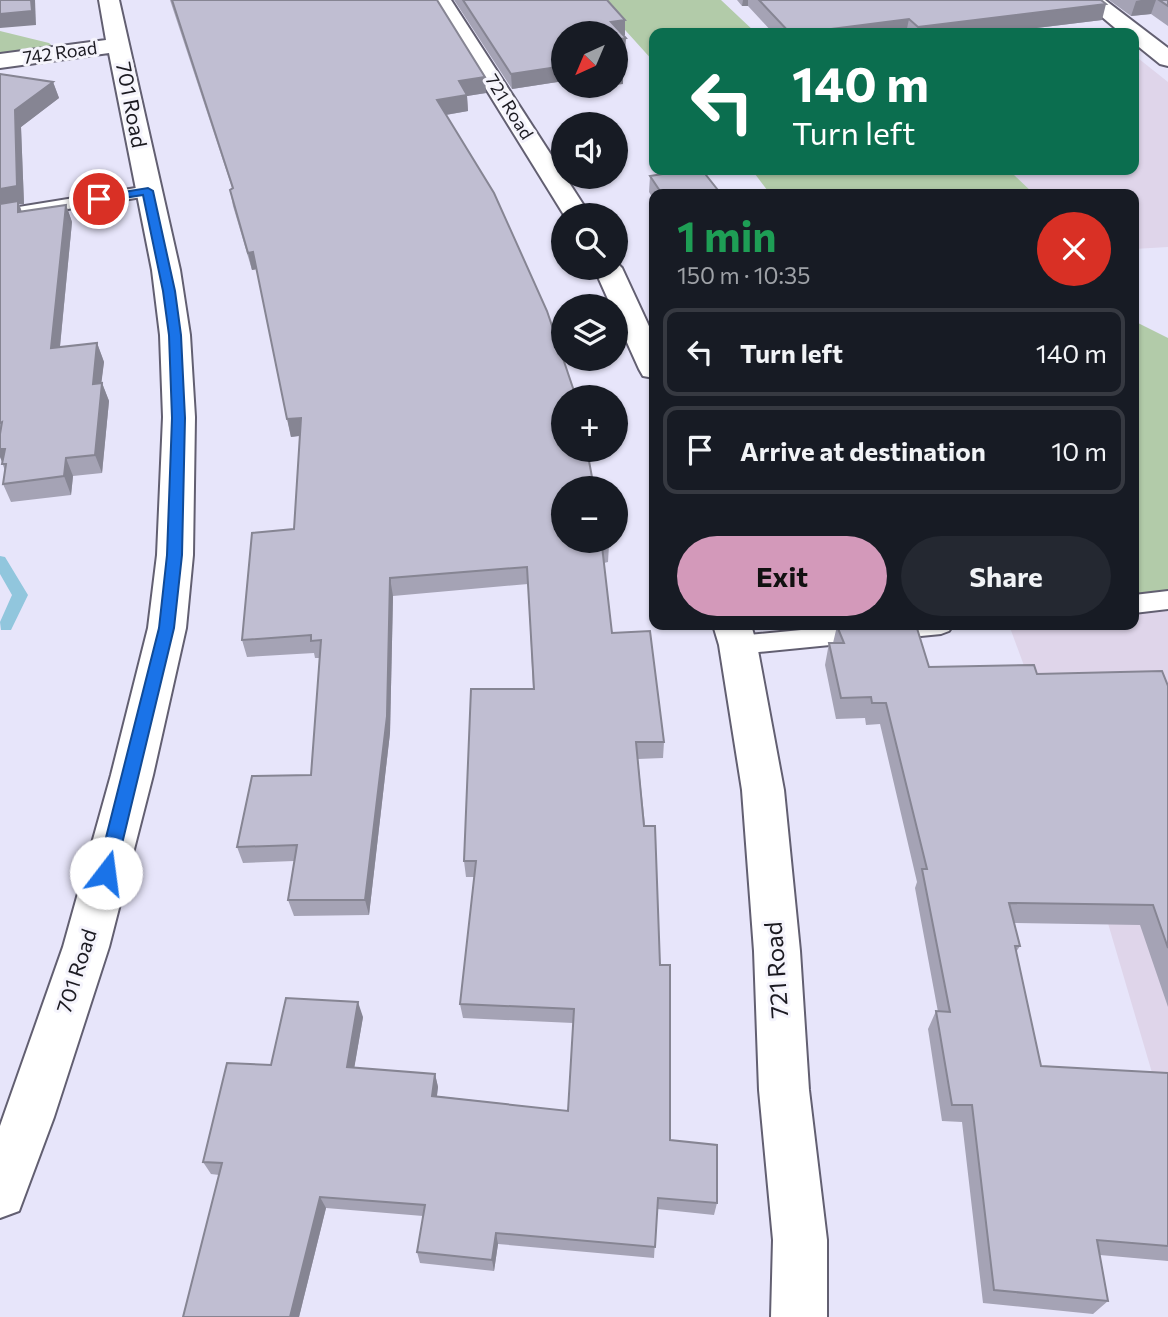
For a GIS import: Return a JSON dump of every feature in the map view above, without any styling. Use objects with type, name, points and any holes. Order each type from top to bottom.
[{"type":"street","name":"701 Road","points":[[0,1192],[29,1117],[86,947],[132,775],[167,628],[175,555],[178,404],[175,335],[166,270],[109,0]]},
{"type":"street","name":"721 Road","points":[[441,0],[569,203]]},
{"type":"street","points":[[1092,0],[1128,28]]},
{"type":"street","points":[[1139,36],[1168,59]]},
{"type":"street","name":"742 Road","points":[[0,61],[120,45]]},
{"type":"street","points":[[613,280],[649,358]]},
{"type":"street","name":"721 Road","points":[[735,635],[765,803],[784,1090],[800,1240],[799,1317]]},
{"type":"lane","points":[[0,215],[148,191]]},
{"type":"lane","points":[[1139,603],[1168,600]]},
{"type":"lane","points":[[735,635],[838,630]]},
{"type":"shaded area","points":[[1139,59],[1168,82],[1168,247],[1139,249],[1139,189],[1029,189],[1014,175],[1139,175]]},
{"type":"shaded area","points":[[1168,602],[1168,1127],[1064,774],[1011,630],[1139,630],[1139,605]]},
{"type":"green space","points":[[598,0],[721,0],[751,28],[649,28],[649,56],[628,33],[628,21],[617,21]]},
{"type":"green space","points":[[0,31],[49,43],[60,53],[0,61]]},
{"type":"green space","points":[[756,175],[1014,175],[1029,189],[766,189]]},
{"type":"green space","points":[[1139,324],[1168,338],[1168,602],[1139,605]]},
{"type":"building","points":[[0,0],[31,0],[32,11],[0,14]]},
{"type":"building","points":[[172,0],[437,0],[485,77],[459,81],[467,95],[437,100],[494,193],[547,311],[551,323],[551,371],[567,371],[572,385],[551,385],[551,462],[589,462],[592,476],[551,476],[551,553],[603,553],[612,633],[650,631],[664,742],[636,742],[644,826],[655,826],[660,965],[670,965],[670,1140],[717,1145],[717,1203],[658,1198],[655,1247],[496,1233],[492,1260],[417,1252],[425,1205],[320,1197],[290,1317],[183,1317],[222,1163],[203,1162],[227,1063],[271,1065],[286,998],[358,1002],[347,1067],[435,1074],[432,1096],[568,1111],[574,1009],[460,1004],[476,861],[464,861],[471,689],[534,689],[527,567],[390,578],[387,716],[365,900],[288,900],[297,845],[237,847],[252,776],[311,775],[321,640],[311,641],[311,635],[242,640],[252,533],[294,529],[301,418],[287,419],[253,252],[248,253],[230,190],[233,188]]},
{"type":"building","points":[[463,0],[607,0],[625,20],[551,21],[551,68],[511,74]]},
{"type":"building","points":[[759,0],[1101,0],[1106,4],[918,27],[909,19],[839,28],[785,28]]},
{"type":"building","points":[[0,74],[53,82],[15,110],[17,186],[0,189]]},
{"type":"building","points":[[706,175],[717,189],[659,189],[650,176]]},
{"type":"building","points":[[18,201],[18,212],[66,205],[51,348],[97,343],[93,384],[102,383],[95,455],[66,458],[64,476],[3,484],[6,464],[2,464],[5,449],[0,449],[0,204]]},
{"type":"building","points":[[839,630],[918,630],[929,667],[1034,665],[1037,674],[1162,671],[1168,686],[1168,948],[1153,905],[1009,903],[1020,946],[1015,946],[1041,1066],[1168,1073],[1168,1246],[1097,1240],[1108,1301],[994,1290],[972,1105],[952,1105],[936,1011],[950,1012],[922,869],[927,869],[886,703],[872,703],[871,697],[841,698],[829,643],[844,643]]},
{"type":"waterway","points":[[0,561],[20,595],[6,626]]},
{"type":"route","points":[[99,199],[148,191],[169,291],[175,335],[179,418],[175,555],[167,628],[106,873]]}]
